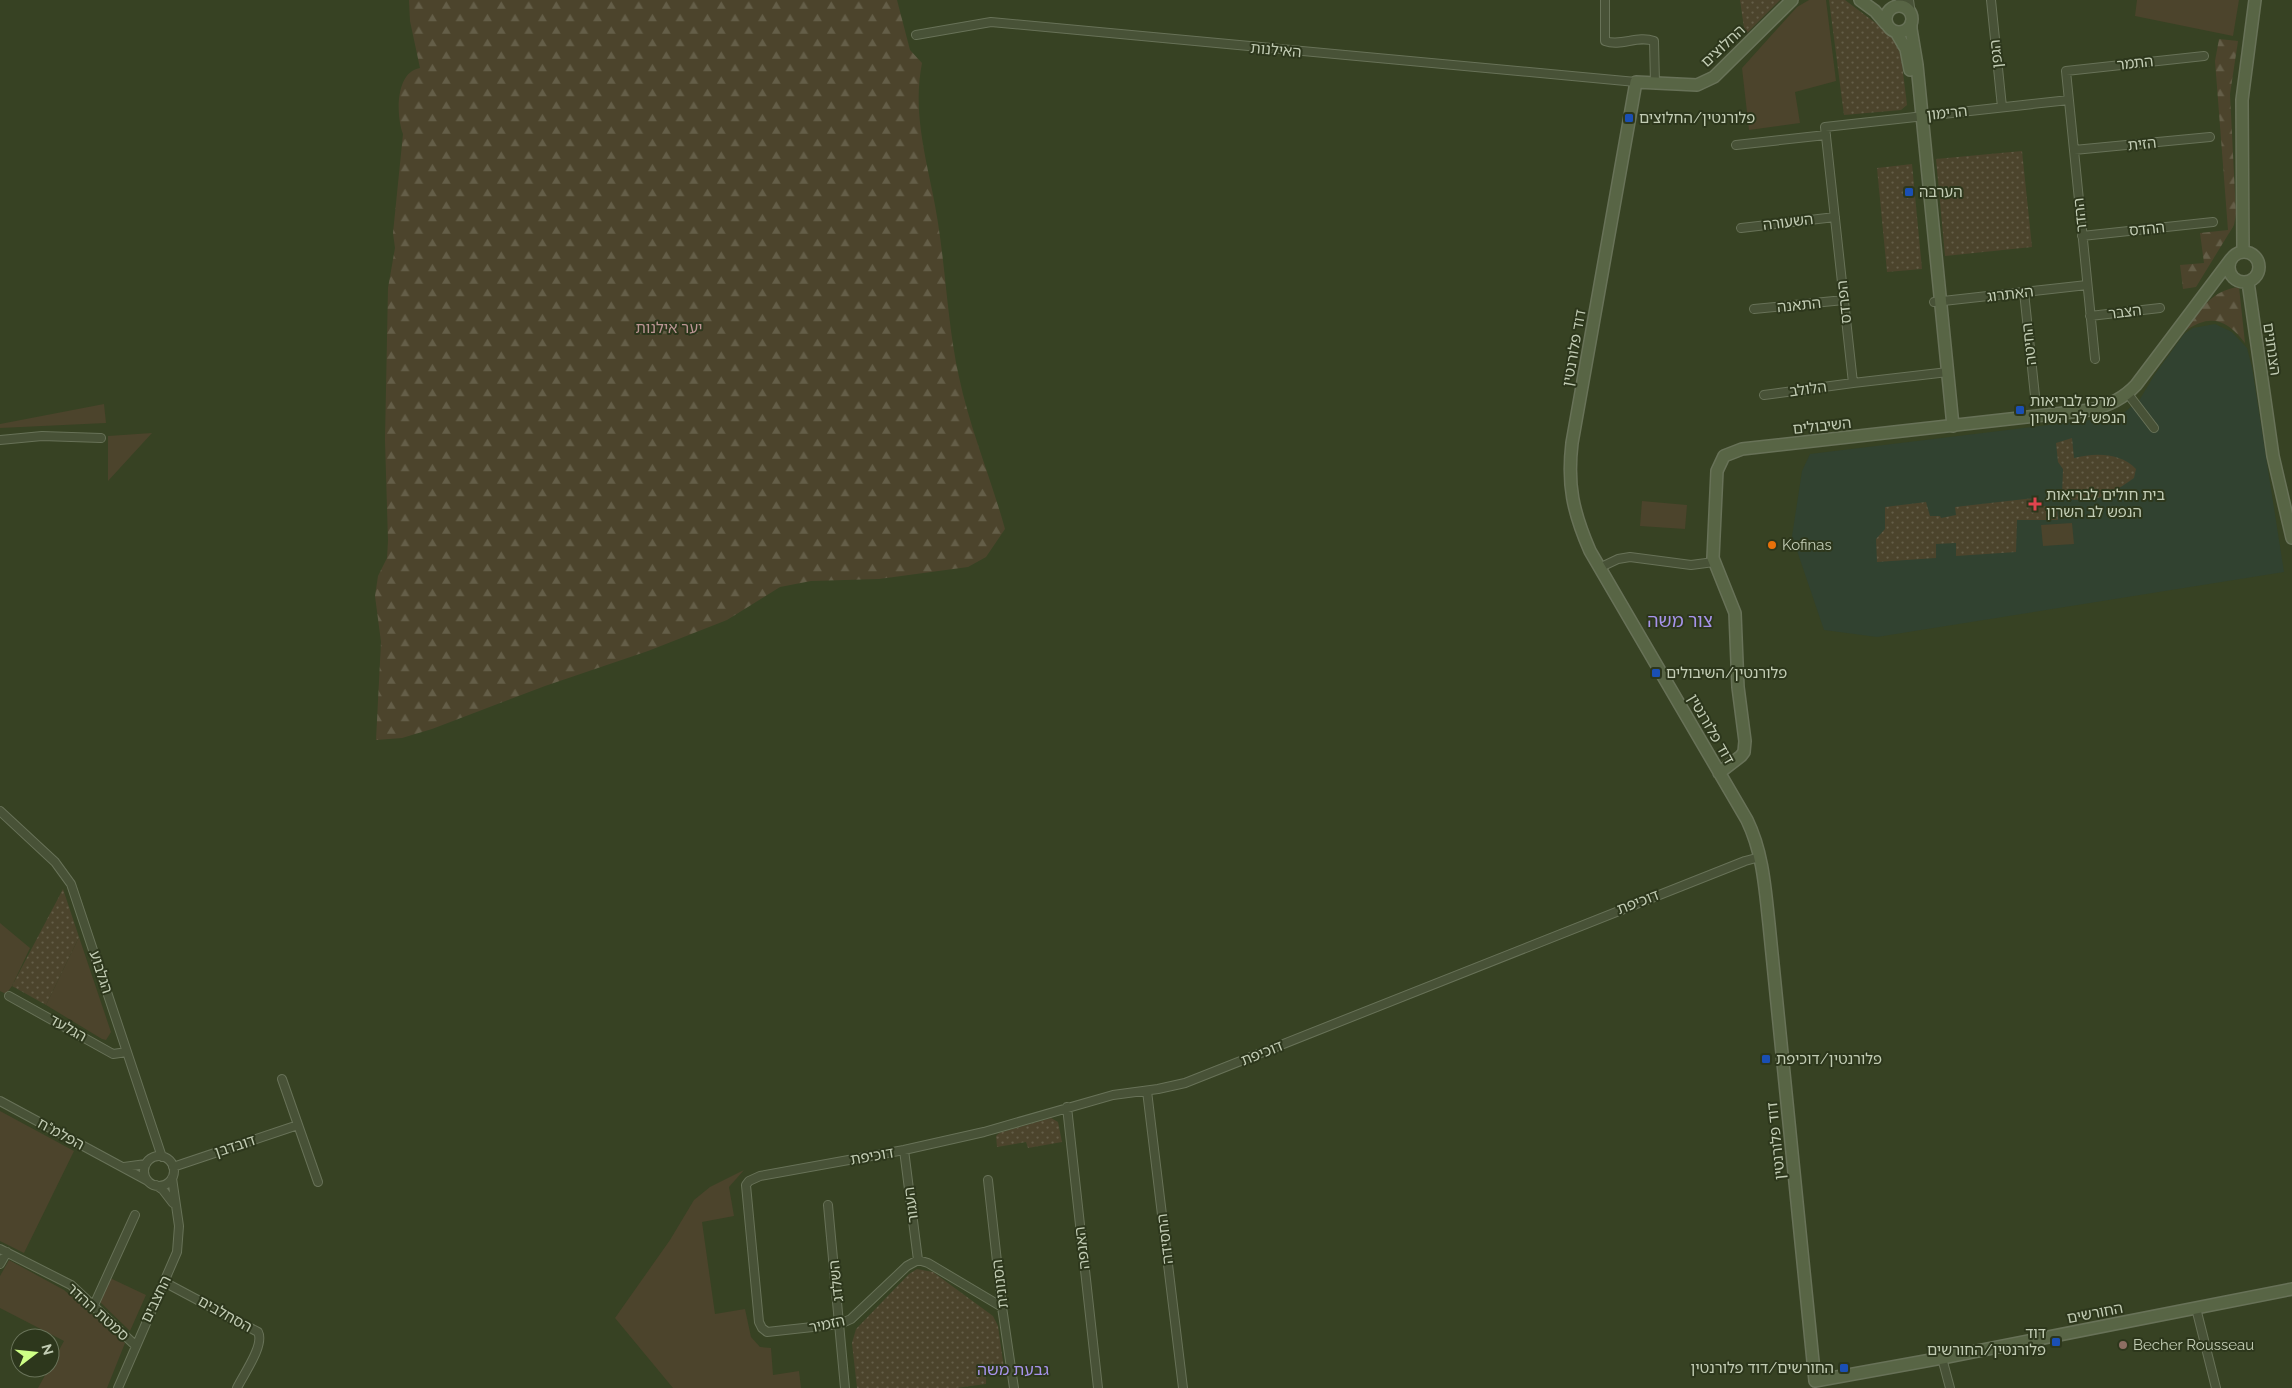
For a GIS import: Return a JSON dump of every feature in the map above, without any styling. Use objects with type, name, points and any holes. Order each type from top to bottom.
[{"type":"street","points":[[1605,0],[1605,41],[1612,44],[1644,38],[1654,41],[1655,83]]},
{"type":"street","points":[[1909,0],[1950,426]]},
{"type":"street","name":"הגפן","points":[[1991,0],[2002,107]]},
{"type":"street","points":[[2243,251],[2242,100],[2255,0]]},
{"type":"street","name":"החלוצים","points":[[1636,82],[1697,85],[1714,77],[1791,1]]},
{"type":"street","points":[[1864,2],[1880,9],[1897,5],[1905,7],[1911,19]]},
{"type":"street","points":[[1864,2],[1896,32],[1909,58],[1919,116]]},
{"type":"street","points":[[1886,24],[1886,16],[1897,5]]},
{"type":"street","points":[[1896,32],[1905,31],[1911,19]]},
{"type":"street","name":"האילנות","points":[[916,36],[991,22],[1636,82]]},
{"type":"street","name":"התמר","points":[[2066,71],[2204,56]]},
{"type":"street","name":"ההדר","points":[[2066,71],[2095,359]]},
{"type":"street","name":"דוד פלורנטין","points":[[1636,82],[1570,466],[1570,487],[1575,511],[1590,551],[1747,820],[1760,857],[1768,916],[1815,1384]]},
{"type":"street","name":"הרימון","points":[[1736,145],[1919,116],[2069,100]]},
{"type":"street","name":"הפרדס","points":[[1826,131],[1853,383]]},
{"type":"street","name":"הזית","points":[[2074,150],[2210,137]]},
{"type":"street","name":"השעורה","points":[[1741,228],[1835,217]]},
{"type":"street","name":"ההדס","points":[[2082,236],[2213,222]]},
{"type":"street","points":[[2243,251],[2252,254],[2259,262],[2258,273],[2248,282],[2235,279],[2229,271],[2231,259],[2243,251]]},
{"type":"street","name":"השיבולים","points":[[1719,773],[1741,756],[1744,752],[1745,741],[1738,686],[1734,613],[1714,562],[1712,545],[1716,471],[1720,459],[1728,453],[1742,449],[2104,407],[2128,394],[2231,259]]},
{"type":"street","name":"השיבולים","points":[[2207,291],[2219,282],[2235,279]]},
{"type":"street","name":"הצנחנים","points":[[2248,282],[2272,448],[2292,538]]},
{"type":"street","name":"האתרוג","points":[[1937,302],[2087,285]]},
{"type":"street","name":"החיטה","points":[[2024,292],[2034,396]]},
{"type":"street","name":"התאנה","points":[[1754,309],[1844,300]]},
{"type":"street","name":"הצבר","points":[[2090,316],[2160,308]]},
{"type":"street","points":[[1853,383],[1944,373]]},
{"type":"street","name":"הלולב","points":[[1764,395],[1853,383]]},
{"type":"street","points":[[2128,394],[2154,428]]},
{"type":"street","points":[[0,440],[42,436],[100,438]]},
{"type":"street","points":[[1599,568],[1618,559],[1630,557],[1691,564],[1714,562]]},
{"type":"street","name":"הגלבוע","points":[[0,811],[55,862],[71,884],[162,1157]]},
{"type":"street","name":"דוכיפת","points":[[746,1185],[749,1181],[760,1176],[904,1150],[984,1132],[1124,1092],[1168,1088],[1199,1078],[1622,908],[1745,860],[1760,857]]},
{"type":"street","name":"הגלעד","points":[[10,996],[114,1054],[127,1052]]},
{"type":"street","points":[[282,1079],[318,1182]]},
{"type":"street","name":"החסידה","points":[[1147,1091],[1183,1388]]},
{"type":"street","name":"הפלמ\"ח","points":[[0,1101],[148,1181]]},
{"type":"street","name":"האנפה","points":[[1067,1108],[1098,1388]]},
{"type":"street","name":"דובדבן","points":[[173,1167],[298,1125]]},
{"type":"street","name":"העגור","points":[[904,1150],[918,1260]]},
{"type":"street","points":[[122,1167],[136,1167],[146,1164],[152,1158],[162,1157],[170,1161],[173,1167],[172,1178],[165,1184],[156,1185]]},
{"type":"street","points":[[146,1164],[144,1173],[148,1181],[166,1192],[176,1207]]},
{"type":"street","name":"החצבים","points":[[118,1388],[135,1345],[175,1260],[179,1226],[172,1178]]},
{"type":"street","name":"הסנונית","points":[[988,1180],[1002,1307],[1014,1388]]},
{"type":"street","name":"הזמיר","points":[[746,1185],[762,1328],[767,1332],[840,1324],[858,1314],[907,1266],[918,1260]]},
{"type":"street","name":"השלדג","points":[[828,1205],[845,1388]]},
{"type":"street","points":[[94,1305],[135,1216]]},
{"type":"street","name":"סמטת ההדר","points":[[0,1264],[3,1250],[60,1278],[80,1292],[135,1345]]},
{"type":"street","points":[[918,1260],[928,1263],[1002,1307]]},
{"type":"street","name":"הסחלבים","points":[[164,1282],[258,1332],[260,1338],[259,1346],[237,1388]]},
{"type":"street","name":"החורשים","points":[[1815,1384],[2292,1289]]},
{"type":"street","points":[[2196,1308],[2216,1388]]},
{"type":"street","points":[[1942,1358],[1950,1388]]},
{"type":"shaded area","name":"בית חולים לבריאות הנפש לב השרון","points":[[2215,324],[2232,332],[2247,348],[2252,367],[2284,572],[1877,637],[1824,630],[1792,536],[1802,471],[1810,454],[2114,417],[2125,412],[2140,399],[2155,374],[2184,334],[2193,328]]},
{"type":"green space","name":"יער אילנות","points":[[409,0],[897,0],[910,50],[922,63],[919,84],[920,124],[935,203],[952,339],[959,377],[969,416],[1005,529],[986,557],[968,567],[879,579],[811,581],[780,587],[727,620],[648,651],[545,686],[432,729],[402,738],[376,740],[381,642],[375,596],[378,576],[387,558],[388,541],[385,440],[388,288],[395,248],[393,233],[403,134],[399,117],[399,106],[402,86],[406,77],[412,71],[420,68],[410,21]]},
{"type":"green space","points":[[1740,0],[1780,0],[1745,35]]},
{"type":"green space","points":[[1809,0],[1826,0],[1836,81],[1795,92],[1800,123],[1749,130],[1742,68],[1797,7]]},
{"type":"green space","points":[[1829,0],[1845,0],[1885,30],[1897,44],[1901,56],[1907,105],[1901,110],[1844,115]]},
{"type":"green space","points":[[2137,0],[2239,0],[2233,36],[2135,16]]},
{"type":"green space","points":[[2219,39],[2238,41],[2230,94],[2236,214],[2234,225],[2196,287],[2183,289],[2180,265],[2204,263],[2200,233],[2228,230],[2215,61]]},
{"type":"green space","points":[[2022,151],[2032,247],[1945,256],[1936,159]]},
{"type":"green space","points":[[1912,164],[1922,269],[1887,272],[1877,168]]},
{"type":"green space","points":[[2239,287],[2245,343],[2232,329],[2218,322],[2203,322],[2185,331],[2214,297],[2221,292]]},
{"type":"green space","points":[[104,404],[106,423],[0,428],[0,424]]},
{"type":"green space","points":[[152,433],[108,481],[108,436]]},
{"type":"green space","points":[[2072,438],[2074,458],[2106,455],[2122,459],[2136,469],[2134,478],[2101,497],[2083,500],[2062,497],[2063,469],[2058,462],[2056,443]]},
{"type":"green space","points":[[2034,498],[2037,506],[2057,506],[2058,520],[2017,520],[2016,552],[1956,556],[1956,543],[1936,544],[1936,558],[1877,562],[1876,539],[1885,529],[1885,507],[1926,502],[1930,516],[1940,516],[1941,518],[1956,515],[1955,507]]},
{"type":"green space","points":[[1642,501],[1687,505],[1685,529],[1640,526]]},
{"type":"green space","points":[[2072,523],[2074,544],[2043,546],[2041,525]]},
{"type":"green space","points":[[63,889],[79,937],[46,1005],[12,986]]},
{"type":"green space","points":[[0,923],[30,948],[12,986],[6,994],[0,991]]},
{"type":"green space","points":[[79,937],[111,1032],[106,1040],[46,1005]]},
{"type":"green space","points":[[0,1111],[74,1151],[24,1253],[0,1241]]},
{"type":"green space","points":[[1051,1118],[1058,1122],[1062,1142],[1028,1148],[1026,1142],[997,1147],[996,1136],[999,1133]]},
{"type":"green space","points":[[744,1170],[729,1187],[734,1216],[702,1222],[715,1314],[745,1309],[751,1337],[760,1347],[771,1348],[773,1375],[799,1371],[801,1388],[673,1388],[615,1318],[670,1240],[694,1200],[710,1187]]},
{"type":"green space","points":[[9,1260],[64,1290],[125,1343],[107,1388],[38,1388],[44,1378],[60,1378],[60,1348],[64,1341],[60,1339],[60,1328],[39,1328],[0,1308],[0,1276]]},
{"type":"green space","points":[[917,1269],[933,1272],[993,1316],[998,1326],[1004,1368],[986,1371],[986,1384],[956,1388],[857,1388],[852,1343],[856,1329],[909,1274]]},
{"type":"green space","points":[[110,1278],[146,1295],[130,1331],[100,1302]]},
{"type":"place","name":"פלורנטין/החלוצים","points":[[1629,118]]},
{"type":"place","name":"הערבה","points":[[1909,192]]},
{"type":"place","name":"מרכז לבריאות הנפש לב השרון","points":[[2020,410]]},
{"type":"place","name":"בית חולים לבריאות הנפש לב השרון","points":[[2035,504]]},
{"type":"place","name":"Kofinas","points":[[1772,545]]},
{"type":"place","name":"פלורנטין/השיבולים","points":[[1656,673]]},
{"type":"place","name":"פלורנטין/דוכיפת","points":[[1766,1059]]},
{"type":"place","name":"דוד פלורנטין/החורשים","points":[[2056,1342]]},
{"type":"place","name":"Becher Rousseau","points":[[2123,1345]]},
{"type":"place","name":"החורשים/דוד פלורנטין","points":[[1844,1368]]},
{"type":"district","name":"צור משה","points":[[1680,620]]},
{"type":"district","name":"גבעת משה","points":[[1013,1369]]}]
